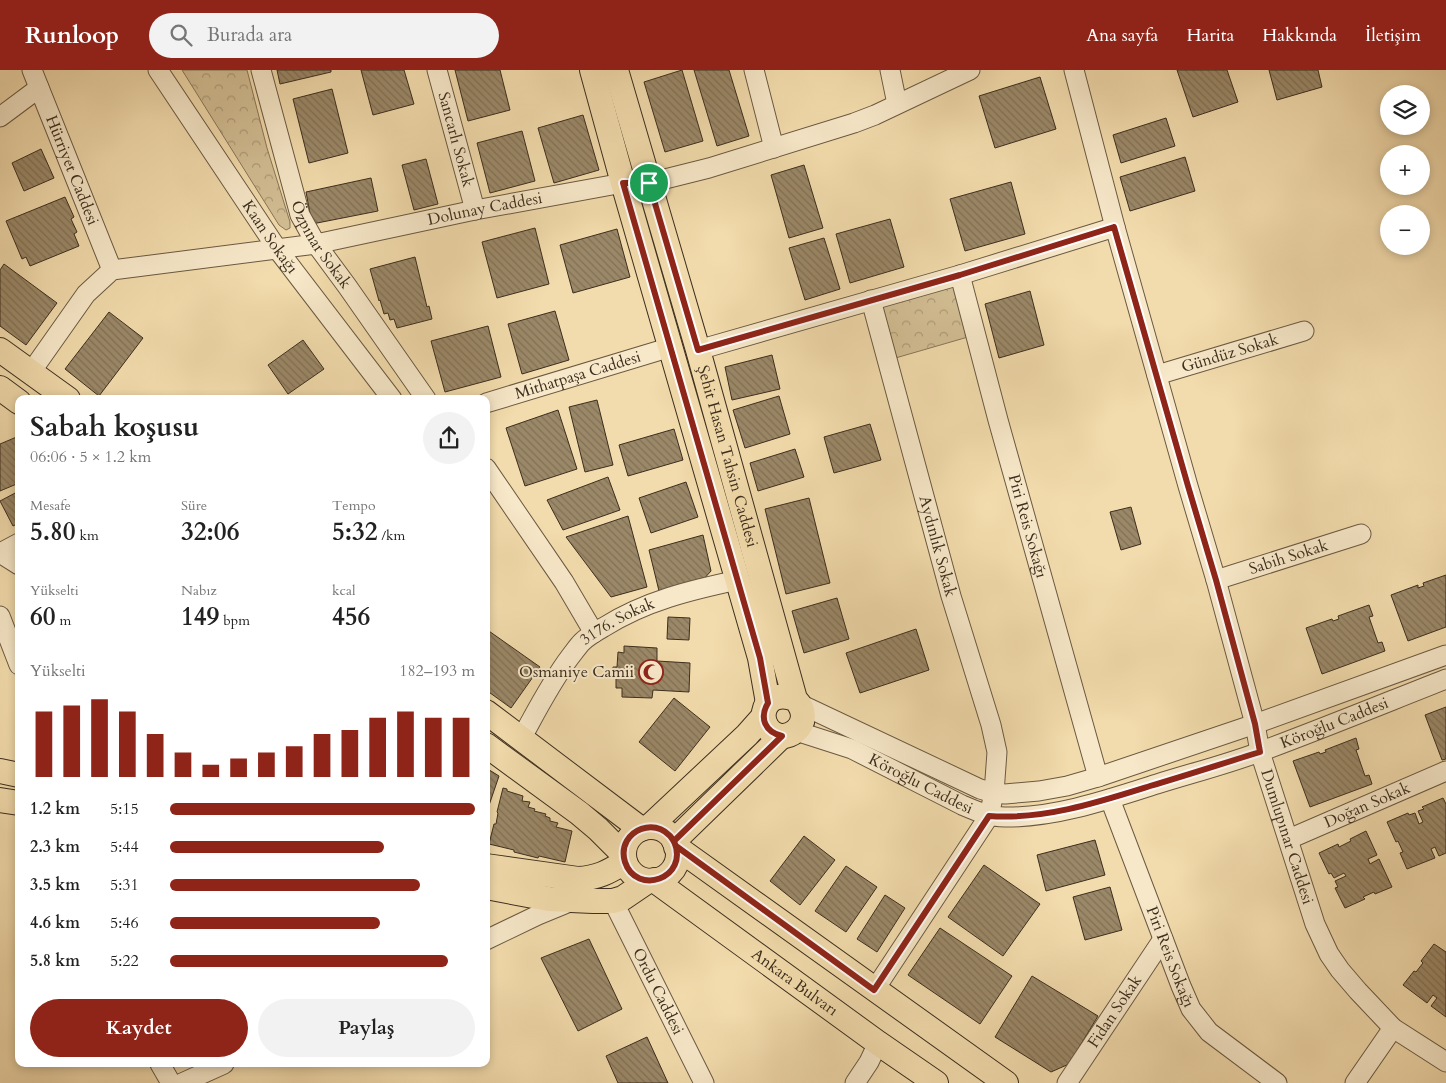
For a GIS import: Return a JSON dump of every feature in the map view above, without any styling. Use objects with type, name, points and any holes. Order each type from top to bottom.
[{"type":"main road","name":"Şehit Hasan Tahsin Caddesi","points":[[592,70],[760,658],[766,710]]},
{"type":"main road","name":"Şehit Hasan Tahsin Caddesi","points":[[616,70],[798,702],[803,711],[804,718],[801,726],[789,734]]},
{"type":"main road","points":[[0,350],[63,395]]},
{"type":"main road","points":[[0,388],[15,399]]},
{"type":"main road","points":[[490,867],[578,879],[602,876],[624,858],[628,839],[634,833],[645,828],[747,735],[774,698],[788,696],[798,702]]},
{"type":"main road","points":[[766,710],[765,724],[769,730],[775,734],[789,734]]},
{"type":"main road","points":[[490,715],[645,828],[662,829],[671,837],[675,844],[677,859],[671,871],[661,879],[651,880],[623,898],[613,900],[549,899],[490,889]]},
{"type":"main road","points":[[675,844],[789,734]]},
{"type":"main road","name":"Ankara Bulvarı","points":[[490,748],[598,829],[624,858],[634,875],[651,880],[936,1083]]},
{"type":"main road","points":[[0,771],[15,774]]},
{"type":"main road","points":[[0,800],[15,802]]},
{"type":"main road","points":[[675,844],[874,990],[1006,1083]]},
{"type":"street","name":"Hürriyet Caddesi","points":[[32,70],[112,270]]},
{"type":"street","name":"Kaan Sokağı","points":[[158,70],[278,250],[389,395]]},
{"type":"street","name":"Özpınar Sokak","points":[[261,70],[300,215],[316,244],[423,395]]},
{"type":"street","name":"Sancarlı Sokak","points":[[437,70],[475,210]]},
{"type":"street","points":[[754,70],[774,148]]},
{"type":"street","points":[[890,70],[897,104]]},
{"type":"street","name":"Dolunay Caddesi","points":[[112,270],[316,244],[475,210],[623,183],[649,183],[709,168],[854,123],[970,70]]},
{"type":"street","name":"Dumlupınar Caddesi","points":[[1074,70],[1114,227],[1216,580],[1255,724],[1260,752],[1315,924],[1329,954],[1340,970],[1393,1028],[1446,1062]]},
{"type":"street","points":[[0,117],[39,88]]},
{"type":"street","points":[[698,350],[960,275],[1114,227]]},
{"type":"street","points":[[31,372],[86,294],[112,270]]},
{"type":"street","name":"Piri Reis Sokağı","points":[[960,275],[998,420],[1098,777]]},
{"type":"street","name":"Aydınlık Sokak","points":[[871,300],[951,596],[991,725],[997,752],[994,793],[989,816]]},
{"type":"street","name":"Gündüz Sokak","points":[[1157,375],[1304,331]]},
{"type":"street","name":"Mithatpaşa Caddesi","points":[[490,402],[671,347]]},
{"type":"street","points":[[490,474],[564,582],[594,633]]},
{"type":"street","name":"Sabih Sokak","points":[[1216,580],[1361,534]]},
{"type":"street","points":[[15,545],[0,553],[15,562]]},
{"type":"street","name":"3176. Sokak","points":[[521,739],[566,662],[582,642],[594,633],[625,615],[663,599],[695,589],[738,580]]},
{"type":"street","points":[[0,616],[15,655]]},
{"type":"street","name":"Köroğlu Caddesi","points":[[798,702],[980,789],[1005,794],[1067,786],[1098,777],[1255,724],[1446,655]]},
{"type":"street","name":"Köroğlu Caddesi","points":[[789,734],[852,749],[962,805],[989,816],[1036,815],[1071,809],[1110,799],[1260,752],[1446,679]]},
{"type":"street","name":"Doğan Sokak","points":[[1289,839],[1446,771]]},
{"type":"street","name":"Piri Reis Sokağı","points":[[1110,799],[1191,1009],[1209,1032],[1276,1083]]},
{"type":"street","points":[[874,990],[989,816]]},
{"type":"street","points":[[490,938],[575,900]]},
{"type":"street","name":"Ordu Caddesi","points":[[613,900],[704,1083]]},
{"type":"street","name":"Fidan Sokak","points":[[1067,1083],[1163,939]]},
{"type":"street","points":[[1355,1083],[1393,1028]]},
{"type":"street","points":[[855,1083],[869,1062],[878,1043]]},
{"type":"street","points":[[162,1067],[171,1083]]},
{"type":"street","points":[[182,1083],[217,1067]]},
{"type":"green space","points":[[182,70],[247,70],[267,148],[290,222],[290,228],[286,230],[279,225]]},
{"type":"green space","points":[[953,283],[968,337],[892,359],[877,305]]},
{"type":"building","points":[[277,70],[331,70],[331,72],[280,84]]},
{"type":"building","points":[[361,70],[404,70],[414,104],[373,115]]},
{"type":"building","points":[[455,70],[500,70],[510,110],[468,121]]},
{"type":"building","points":[[682,70],[703,141],[665,152],[644,82]]},
{"type":"building","points":[[694,70],[729,70],[749,136],[717,146]]},
{"type":"building","points":[[1177,70],[1227,70],[1238,102],[1193,117]]},
{"type":"building","points":[[1269,70],[1318,70],[1322,87],[1277,100]]},
{"type":"building","points":[[1040,77],[1056,129],[995,148],[979,96]]},
{"type":"building","points":[[332,89],[348,153],[309,163],[293,99]]},
{"type":"building","points":[[583,115],[599,170],[554,183],[538,128]]},
{"type":"building","points":[[1166,118],[1175,146],[1121,163],[1113,135]]},
{"type":"building","points":[[522,131],[535,181],[490,193],[477,143]]},
{"type":"building","points":[[41,149],[54,178],[24,191],[12,163]]},
{"type":"building","points":[[1185,157],[1195,191],[1130,211],[1120,177]]},
{"type":"building","points":[[426,159],[438,204],[414,210],[402,165]]},
{"type":"building","points":[[804,165],[823,228],[789,238],[771,175]]},
{"type":"building","points":[[371,178],[378,211],[312,224],[306,192]]},
{"type":"building","points":[[1011,182],[1025,234],[965,251],[950,199]]},
{"type":"building","points":[[65,197],[74,217],[71,219],[77,232],[74,234],[79,246],[30,266],[26,257],[22,259],[6,221]]},
{"type":"building","points":[[890,219],[904,267],[850,283],[836,234]]},
{"type":"building","points":[[535,228],[549,284],[497,298],[482,242]]},
{"type":"building","points":[[617,229],[630,277],[573,293],[560,245]]},
{"type":"building","points":[[824,238],[840,289],[805,300],[789,248]]},
{"type":"building","points":[[415,257],[427,307],[429,306],[432,319],[397,328],[394,319],[390,320],[388,313],[384,314],[370,269]]},
{"type":"building","points":[[4,264],[57,303],[26,345],[0,326],[0,270]]},
{"type":"building","points":[[1030,291],[1044,345],[999,358],[985,304]]},
{"type":"building","points":[[555,311],[569,360],[522,374],[508,324]]},
{"type":"building","points":[[109,312],[143,338],[100,395],[65,369]]},
{"type":"building","points":[[488,326],[501,377],[445,392],[431,341]]},
{"type":"building","points":[[303,340],[324,369],[288,394],[268,365]]},
{"type":"building","points":[[772,355],[780,389],[732,400],[725,367]]},
{"type":"building","points":[[779,396],[790,434],[745,448],[733,410]]},
{"type":"building","points":[[597,400],[613,465],[585,472],[569,407]]},
{"type":"building","points":[[558,410],[577,469],[525,486],[506,428]]},
{"type":"building","points":[[870,424],[881,460],[834,473],[824,437]]},
{"type":"building","points":[[674,429],[683,460],[628,476],[619,445]]},
{"type":"building","points":[[15,438],[15,485],[0,491],[0,444]]},
{"type":"building","points":[[795,449],[804,477],[758,491],[750,463]]},
{"type":"building","points":[[608,477],[620,510],[563,530],[547,500]]},
{"type":"building","points":[[686,482],[698,517],[651,533],[639,498]]},
{"type":"building","points":[[15,493],[15,525],[13,526],[0,501]]},
{"type":"building","points":[[809,498],[830,583],[786,594],[765,509]]},
{"type":"building","points":[[1131,507],[1141,544],[1121,550],[1110,512]]},
{"type":"building","points":[[628,516],[647,587],[611,597],[566,537]]},
{"type":"building","points":[[703,535],[711,571],[702,581],[660,595],[649,550]]},
{"type":"building","points":[[1446,575],[1446,627],[1408,641],[1391,595],[1418,585],[1418,588],[1424,586],[1423,583]]},
{"type":"building","points":[[837,598],[849,639],[804,653],[792,611]]},
{"type":"building","points":[[1369,605],[1373,616],[1369,617],[1378,643],[1382,642],[1385,651],[1322,674],[1306,628],[1332,619],[1333,621],[1339,619],[1338,616]]},
{"type":"building","points":[[668,617],[690,618],[689,640],[667,639]]},
{"type":"building","points":[[916,629],[929,670],[860,693],[846,653]]},
{"type":"building","points":[[490,632],[540,667],[511,708],[490,693]]},
{"type":"building","name":"Osmaniye Camii","points":[[624,646],[657,648],[657,661],[690,663],[689,692],[653,690],[652,698],[622,697],[622,688],[616,688],[616,678],[613,678],[613,667],[617,667],[618,652],[624,653]]},
{"type":"building","points":[[674,698],[710,727],[675,771],[639,742]]},
{"type":"building","points":[[1446,707],[1446,759],[1442,760],[1425,715]]},
{"type":"building","points":[[1356,738],[1359,749],[1356,750],[1365,776],[1369,775],[1372,784],[1310,807],[1293,761],[1319,752],[1320,754],[1326,752],[1325,750]]},
{"type":"building","points":[[490,770],[499,776],[490,802]]},
{"type":"building","points":[[503,788],[507,789],[507,791],[523,796],[522,801],[530,802],[528,807],[535,809],[534,811],[546,814],[545,816],[550,818],[550,821],[558,823],[556,827],[572,831],[565,862],[539,856],[538,858],[490,844],[494,824],[496,824]]},
{"type":"building","points":[[1443,798],[1446,804],[1446,853],[1439,856],[1435,847],[1431,849],[1435,858],[1407,869],[1400,853],[1403,852],[1387,822],[1408,813],[1409,815],[1415,813],[1419,824],[1423,822],[1418,811],[1424,809],[1422,807]]},
{"type":"building","points":[[1366,831],[1377,855],[1368,859],[1370,864],[1379,859],[1392,887],[1375,894],[1374,892],[1363,897],[1365,899],[1345,908],[1335,888],[1338,887],[1335,881],[1346,876],[1344,873],[1334,878],[1331,873],[1329,874],[1319,853],[1338,844],[1339,847]]},
{"type":"building","points":[[804,836],[835,860],[800,905],[770,881]]},
{"type":"building","points":[[1095,840],[1105,875],[1046,891],[1037,855]]},
{"type":"building","points":[[984,865],[1040,904],[1003,956],[948,917]]},
{"type":"building","points":[[846,866],[877,887],[846,932],[815,911]]},
{"type":"building","points":[[1110,887],[1122,930],[1085,940],[1073,897]]},
{"type":"building","points":[[885,895],[905,908],[877,952],[857,939]]},
{"type":"building","points":[[940,928],[1012,976],[980,1024],[908,975]]},
{"type":"building","points":[[589,939],[622,1009],[578,1031],[541,958]]},
{"type":"building","points":[[1434,944],[1446,952],[1446,1017],[1431,1006],[1437,998],[1433,995],[1427,1003],[1403,985],[1423,963],[1421,961]]},
{"type":"building","points":[[1032,976],[1098,1016],[1069,1064],[1051,1072],[995,1037]]},
{"type":"building","points":[[647,1037],[668,1083],[618,1083],[606,1056]]},
{"type":"place","name":"Osmaniye Camii","points":[[651,672]]},
{"type":"route","points":[[649,183],[623,183],[760,658],[768,703],[764,709],[763,717],[765,724],[769,730],[782,736],[674,841],[678,853],[677,859],[675,866],[666,876],[661,879],[648,881],[641,879],[634,875],[625,862],[625,846],[628,839],[634,833],[649,827],[662,829],[667,832],[674,841],[676,846],[874,990],[989,816],[1036,815],[1071,809],[1110,799],[1260,752],[1255,724],[1216,580],[1114,227],[960,275],[698,350],[649,183]]}]
